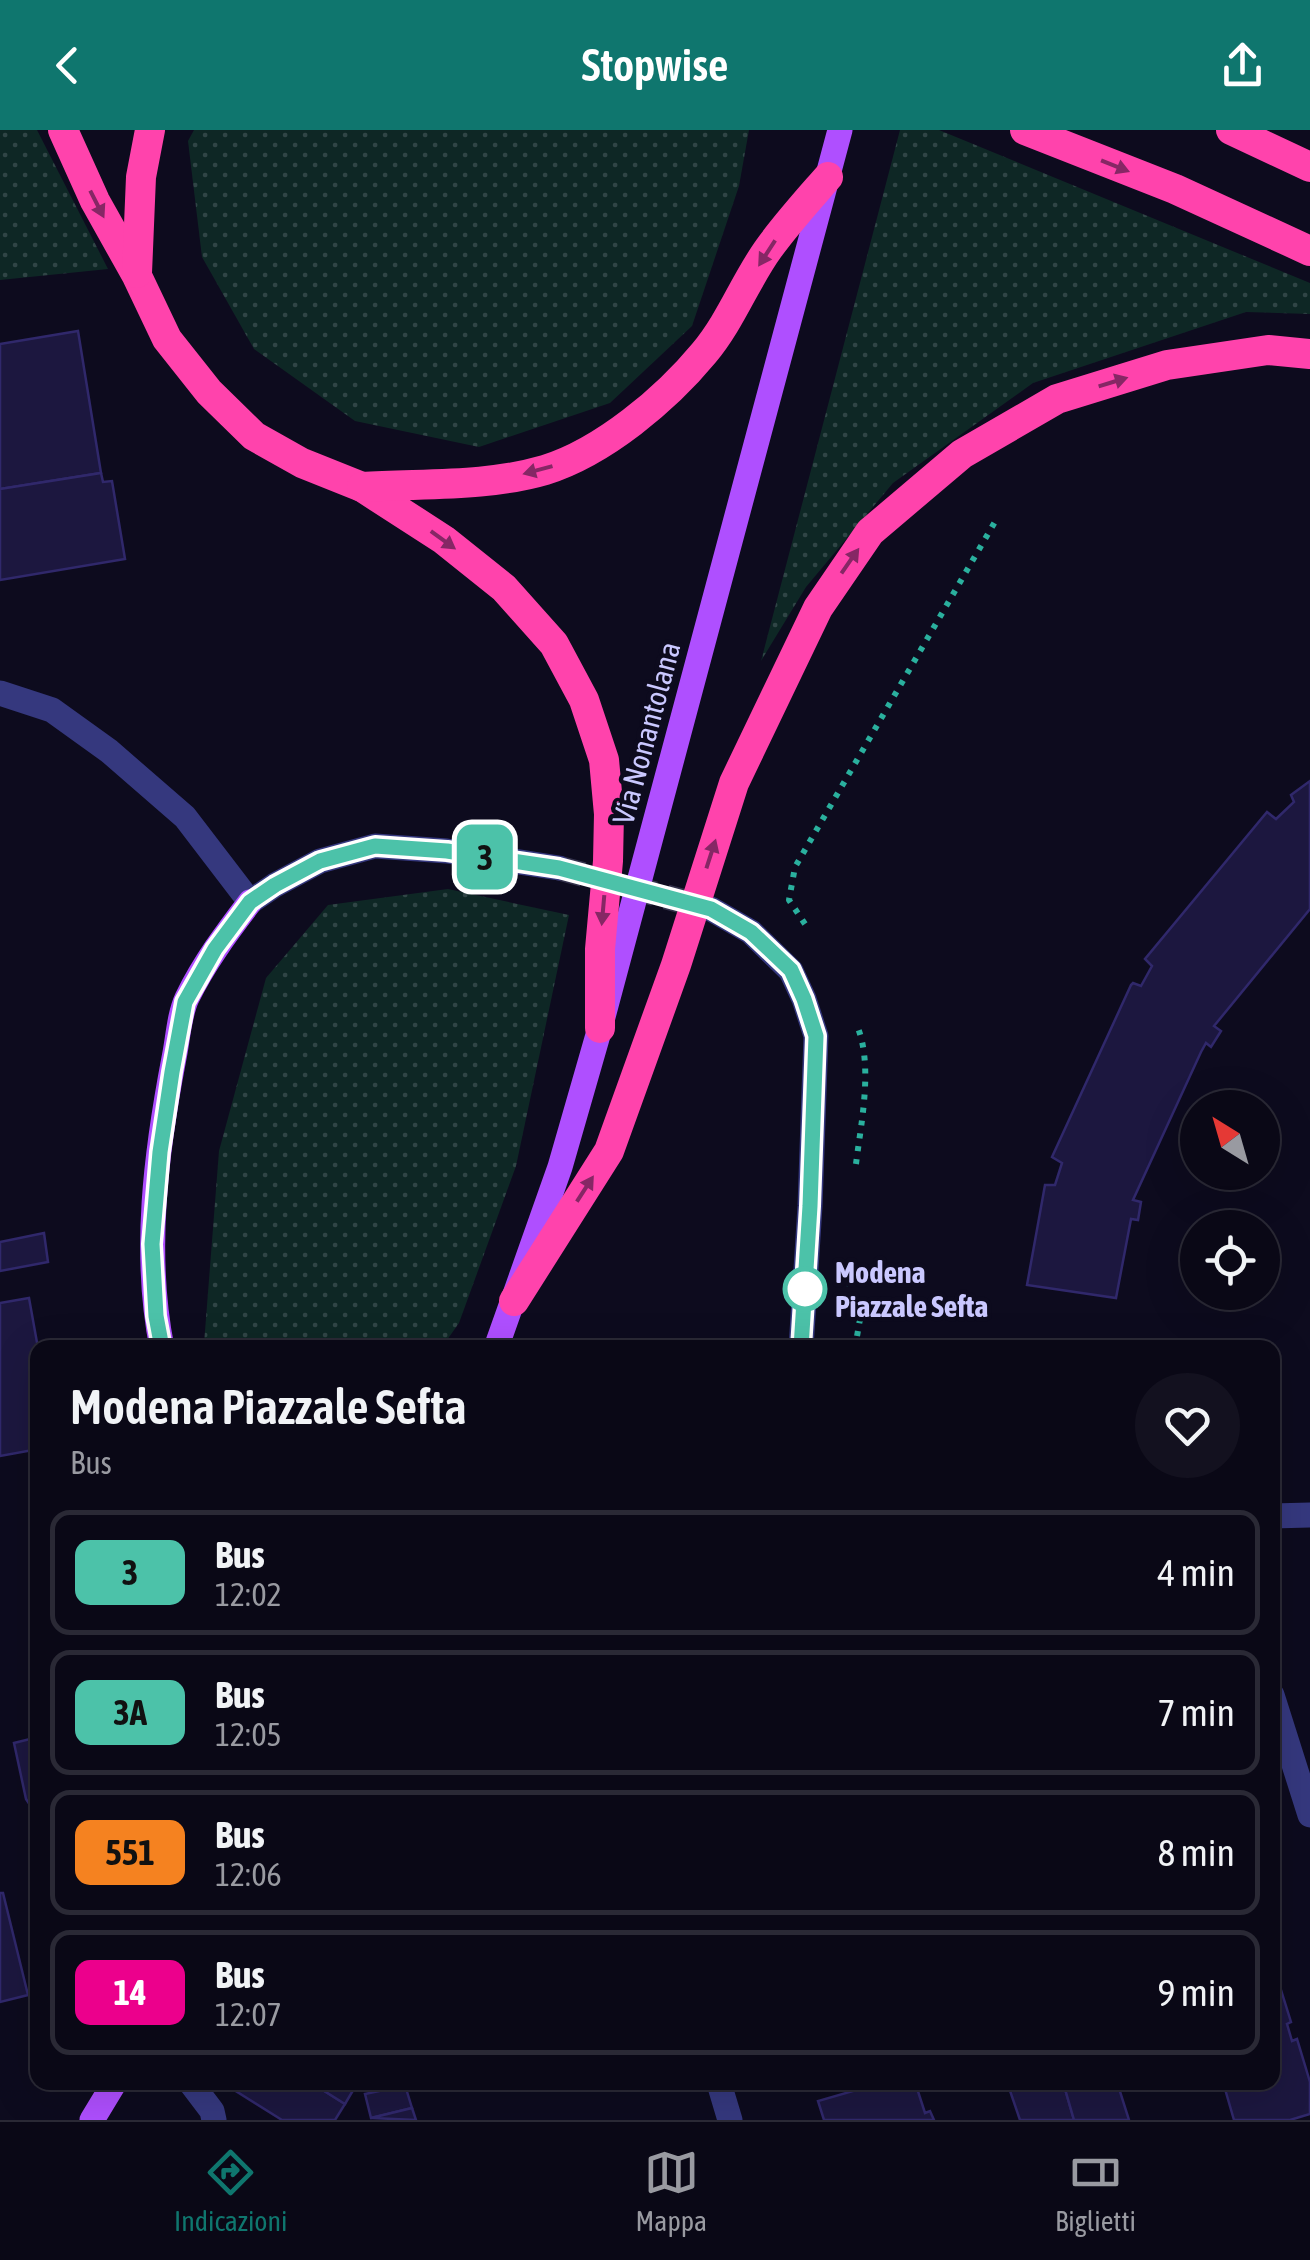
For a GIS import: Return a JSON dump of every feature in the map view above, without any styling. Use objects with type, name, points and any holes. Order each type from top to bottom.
[{"type":"highway","points":[[63,130],[167,339],[209,392],[254,436],[302,463],[362,486],[444,540],[504,588],[554,644],[584,700],[604,760],[610,814],[600,949],[600,1028]]},
{"type":"highway","points":[[136,276],[141,177],[150,130]]},
{"type":"highway","points":[[1025,130],[1175,189],[1310,251]]},
{"type":"highway","points":[[1231,130],[1310,167]]},
{"type":"highway","points":[[362,486],[508,478],[546,470],[610,437],[666,392],[705,352],[768,249],[828,177]]},
{"type":"highway","points":[[514,1301],[609,1152],[676,964],[734,782],[818,608],[870,532],[962,454],[1057,399],[1167,365],[1268,350],[1310,354]]},
{"type":"main road","name":"Via Nonantolana","points":[[496,1340],[514,1301],[560,1167],[600,1028],[840,130]]},
{"type":"main road","points":[[160,1340],[152,1244],[160,1152],[185,1002],[215,949],[250,902]]},
{"type":"main road","points":[[92,2120],[109,2090]]},
{"type":"street","points":[[0,693],[52,710],[108,751],[184,818],[250,902],[320,861],[375,846],[447,851],[559,868]]},
{"type":"street","points":[[711,909],[751,932],[791,970],[816,1036],[802,1340]]},
{"type":"street","points":[[1280,1516],[1310,1515]]},
{"type":"street","points":[[1280,1720],[1310,1815]]},
{"type":"street","points":[[196,2090],[214,2120]]},
{"type":"street","points":[[721,2090],[730,2120]]},
{"type":"path","points":[[812,936],[789,900],[795,867],[996,520]]},
{"type":"path","points":[[855,1170],[865,1091],[863,1042],[856,1024]]},
{"type":"path","points":[[849,1280],[860,1319],[856,1340]]},
{"type":"green space","points":[[0,130],[37,130],[108,269],[0,280]]},
{"type":"green space","points":[[194,130],[749,130],[739,186],[692,326],[610,403],[479,447],[355,421],[254,349],[202,257],[188,141]]},
{"type":"green space","points":[[900,130],[939,130],[1310,283],[1310,314],[1246,312],[1033,383],[893,483],[806,587],[761,661]]},
{"type":"green space","points":[[448,889],[569,915],[516,1166],[459,1323],[447,1340],[204,1340],[219,1151],[266,978],[328,905]]},
{"type":"building","points":[[78,331],[101,473],[0,489],[0,344]]},
{"type":"building","points":[[101,473],[103,482],[112,481],[125,559],[0,580],[0,489]]},
{"type":"building","points":[[1310,781],[1310,909],[1214,1026],[1221,1031],[1211,1047],[1206,1043],[1184,1090],[1180,1090],[1180,1098],[1133,1200],[1141,1202],[1138,1220],[1131,1219],[1116,1298],[1027,1285],[1045,1185],[1055,1185],[1062,1163],[1052,1157],[1131,985],[1141,986],[1152,966],[1145,959],[1267,812],[1276,819],[1294,802],[1291,795]]},
{"type":"building","points":[[44,1233],[48,1262],[0,1271],[0,1242]]},
{"type":"building","points":[[29,1298],[37,1340],[30,1340],[30,1451],[0,1456],[0,1303]]},
{"type":"building","points":[[30,1739],[30,1805],[26,1799],[14,1743]]},
{"type":"building","points":[[0,1893],[28,1995],[0,2002]]},
{"type":"building","points":[[1280,1987],[1291,2022],[1287,2024],[1292,2041],[1297,2039],[1310,2082],[1310,2114],[1290,2120],[1234,2120],[1225,2090],[1280,2090]]},
{"type":"building","points":[[234,2090],[323,2090],[345,2104],[335,2120],[282,2120]]},
{"type":"building","points":[[323,2090],[353,2090],[345,2104]]},
{"type":"building","points":[[406,2090],[412,2108],[371,2118],[365,2094]]},
{"type":"building","points":[[856,2090],[918,2090],[925,2113],[930,2111],[934,2120],[824,2120],[818,2101]]},
{"type":"building","points":[[1010,2090],[1065,2090],[1074,2120],[1020,2120]]},
{"type":"building","points":[[1065,2090],[1120,2090],[1129,2120],[1074,2120]]},
{"type":"building","points":[[412,2108],[416,2120],[371,2118]]},
{"type":"tunnel","points":[[559,868],[711,909]]},
{"type":"bus line","name":"3","points":[[160,1340],[152,1244],[160,1152],[185,1002],[215,949],[250,902],[320,861],[375,846],[447,851],[559,868],[711,909],[751,932],[791,970],[816,1036],[802,1340]]},
{"type":"place","name":"Modena Piazzale Sefta","points":[[805,1289]]}]
